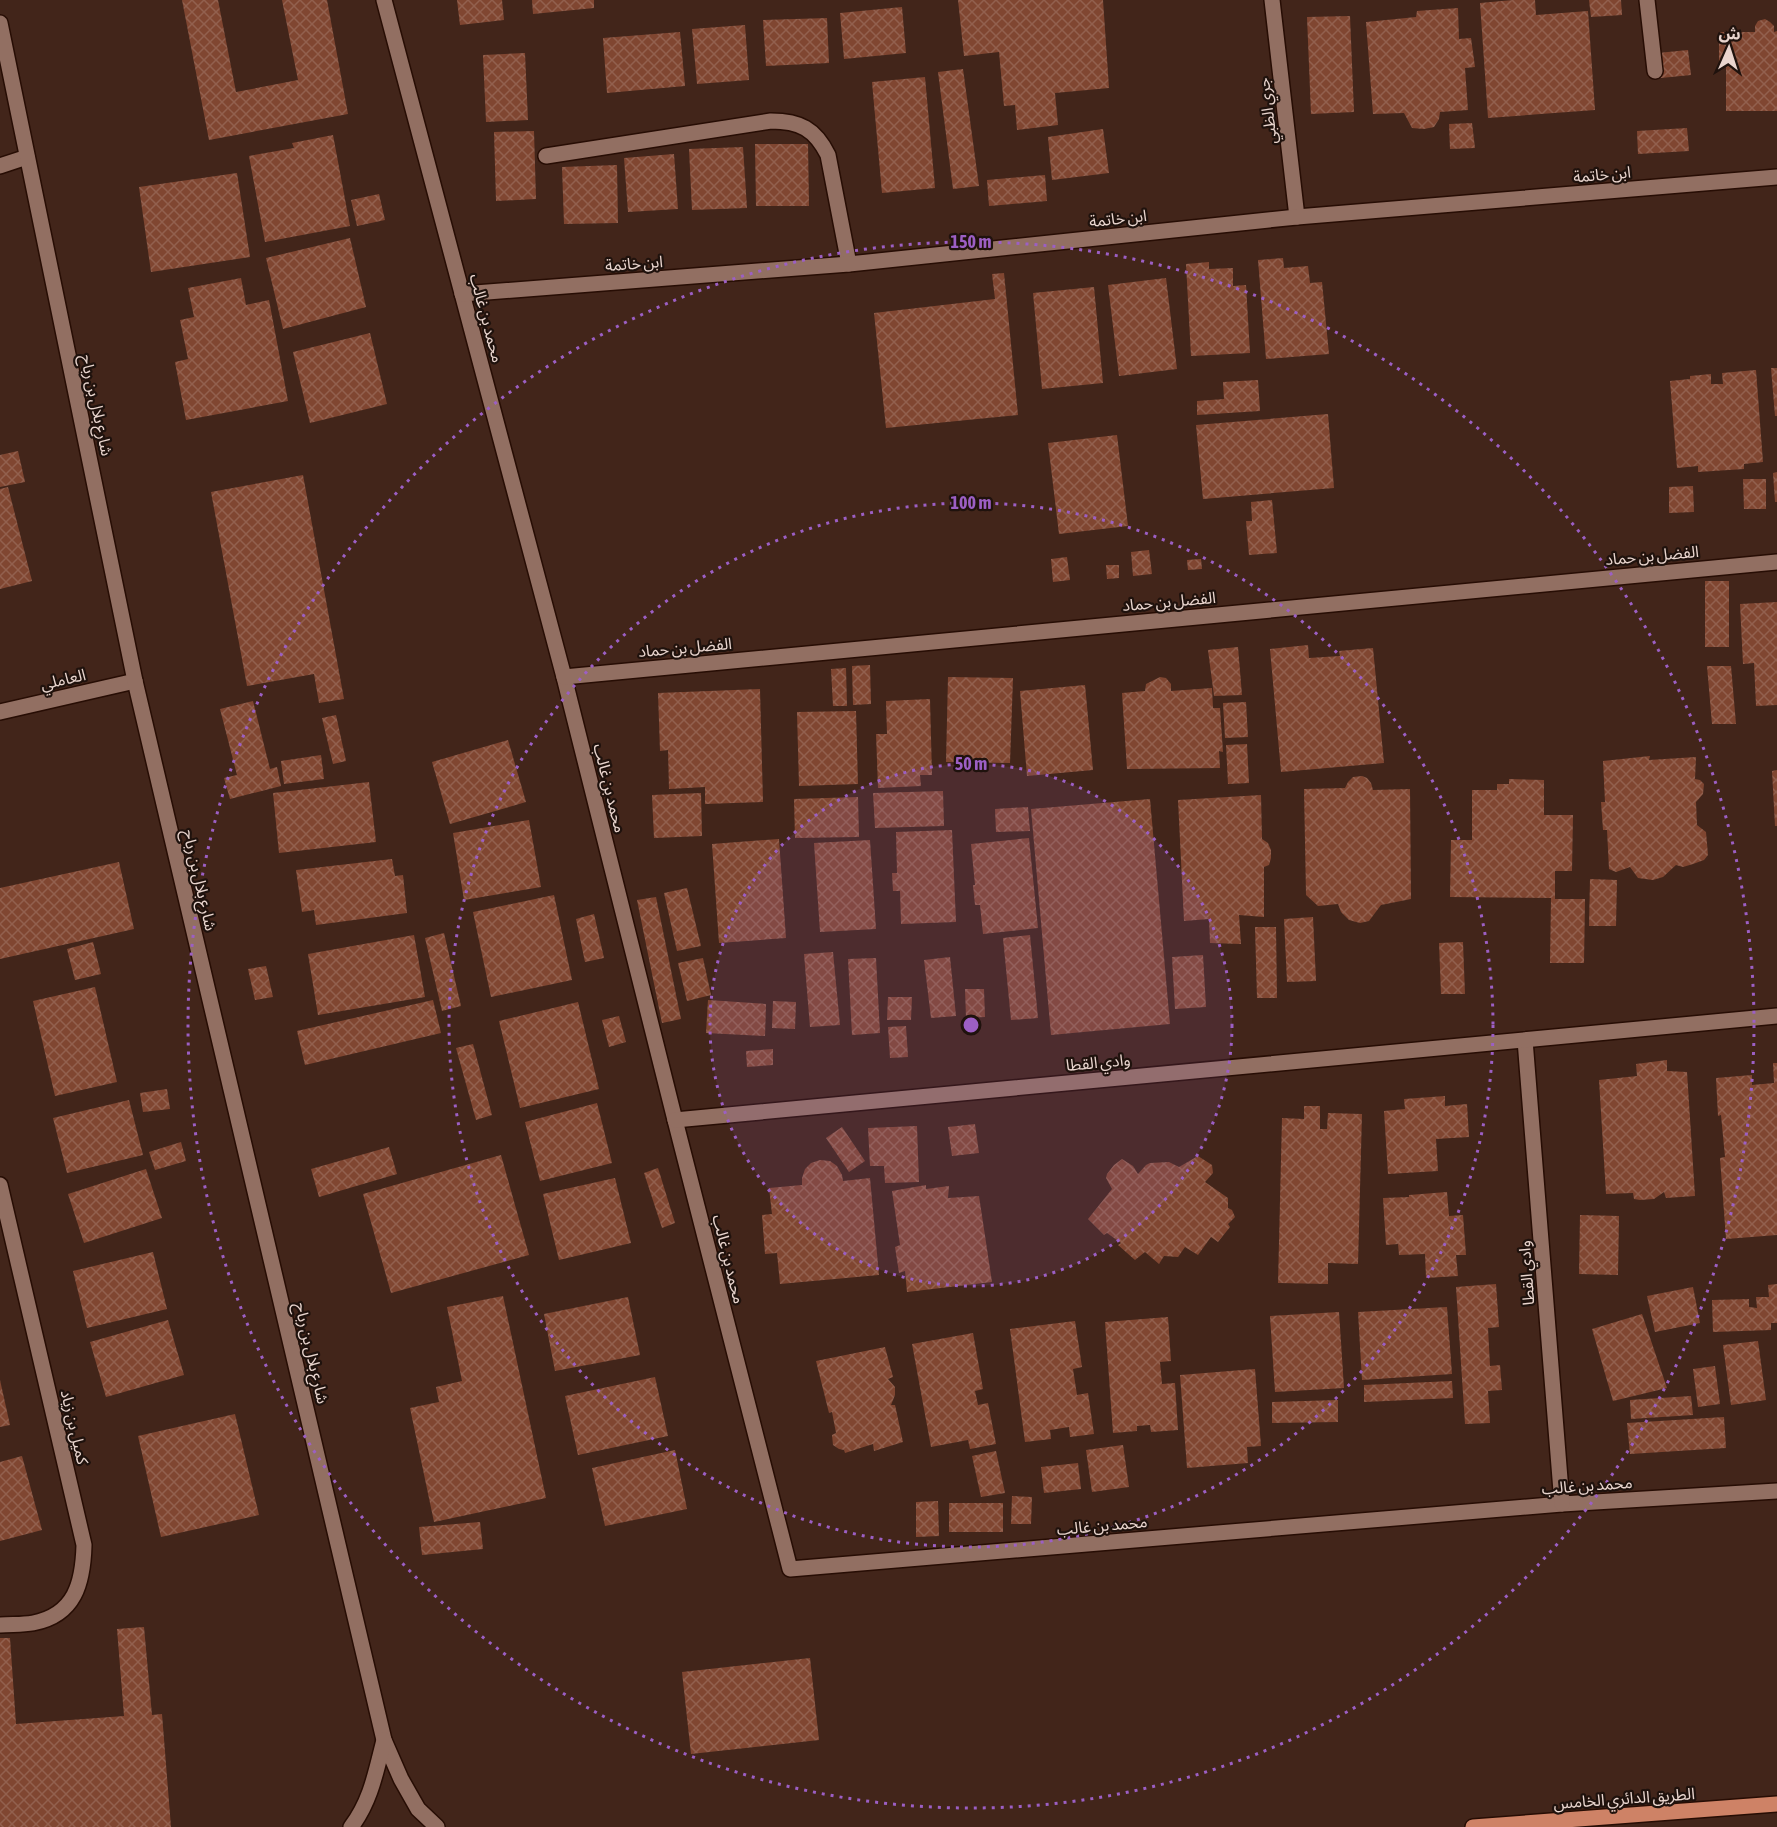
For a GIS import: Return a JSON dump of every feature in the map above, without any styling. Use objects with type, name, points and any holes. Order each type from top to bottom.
[{"type":"main road","name":"الطريق الدائري الخامس","points":[[1473,1827],[1777,1804]]},
{"type":"street","name":"محمد بن غالب","points":[[384,0],[564,677],[790,1569],[1562,1504],[1777,1491]]},
{"type":"street","name":"جري الظبي","points":[[1272,0],[1297,217]]},
{"type":"street","points":[[1647,0],[1655,71]]},
{"type":"street","name":"شارع بلال بن رباح","points":[[0,23],[135,681],[384,1740],[418,1809],[437,1827]]},
{"type":"street","points":[[546,156],[771,121],[799,124],[822,142],[828,155],[849,264]]},
{"type":"street","points":[[0,166],[27,157]]},
{"type":"street","name":"ابن خاتمة","points":[[462,294],[849,264],[1297,217],[1777,177]]},
{"type":"street","name":"الفضل بن حماد","points":[[564,677],[1777,562]]},
{"type":"street","name":"العاملي","points":[[0,712],[135,681]]},
{"type":"street","name":"وادي القطا","points":[[675,1120],[1777,1016]]},
{"type":"street","name":"وادي القطا","points":[[1525,1040],[1562,1504]]},
{"type":"street","name":"كميل بن زياد","points":[[0,1185],[84,1545],[83,1571],[74,1598],[58,1615],[33,1623],[0,1625]]},
{"type":"street","name":"شارع بلال بن رباح","points":[[351,1827],[367,1802],[384,1740]]},
{"type":"building","points":[[182,0],[218,0],[236,92],[298,80],[282,0],[327,0],[348,114],[209,140]]},
{"type":"building","points":[[457,0],[502,0],[504,20],[460,25]]},
{"type":"building","points":[[532,0],[594,0],[594,8],[533,14]]},
{"type":"building","points":[[958,0],[1103,0],[1109,88],[1055,93],[1058,125],[1017,130],[1015,105],[1004,106],[999,52],[964,56]]},
{"type":"building","points":[[1535,0],[1536,15],[1588,11],[1595,110],[1488,118],[1480,3]]},
{"type":"building","points":[[1589,0],[1621,0],[1622,15],[1591,17]]},
{"type":"building","points":[[902,7],[906,53],[844,59],[840,13]]},
{"type":"building","points":[[1458,8],[1459,39],[1471,38],[1475,67],[1465,68],[1468,110],[1440,112],[1434,127],[1424,129],[1412,128],[1404,113],[1373,114],[1366,22],[1416,17],[1417,11]]},
{"type":"building","points":[[1350,16],[1354,112],[1311,114],[1307,17]]},
{"type":"building","points":[[827,18],[829,63],[766,66],[763,20]]},
{"type":"building","points":[[1765,19],[1774,26],[1774,32],[1777,31],[1777,111],[1726,111],[1726,63],[1719,62],[1719,32],[1755,32],[1758,21]]},
{"type":"building","points":[[745,25],[749,80],[697,84],[692,29]]},
{"type":"building","points":[[680,32],[685,86],[607,93],[603,38]]},
{"type":"building","points":[[1688,50],[1691,75],[1661,78],[1658,53]]},
{"type":"building","points":[[525,53],[528,120],[486,122],[483,55]]},
{"type":"building","points":[[963,69],[979,186],[953,189],[938,72]]},
{"type":"building","points":[[925,77],[935,188],[882,193],[872,82]]},
{"type":"building","points":[[1472,123],[1475,148],[1450,149],[1449,124]]},
{"type":"building","points":[[1687,128],[1689,151],[1638,154],[1637,131]]},
{"type":"building","points":[[1103,129],[1109,173],[1052,180],[1048,137]]},
{"type":"building","points":[[534,131],[536,199],[496,201],[494,132]]},
{"type":"building","points":[[333,135],[350,226],[265,242],[249,156],[294,148],[292,143]]},
{"type":"building","points":[[755,144],[808,144],[809,206],[756,206]]},
{"type":"building","points":[[743,147],[747,208],[692,210],[689,149]]},
{"type":"building","points":[[674,154],[678,209],[628,212],[624,158]]},
{"type":"building","points":[[617,165],[618,223],[564,224],[562,167]]},
{"type":"building","points":[[237,173],[250,257],[151,272],[139,187]]},
{"type":"building","points":[[1045,175],[1047,201],[989,206],[987,180]]},
{"type":"building","points":[[379,194],[385,220],[357,226],[351,200]]},
{"type":"building","points":[[350,238],[366,307],[283,329],[266,258]]},
{"type":"building","points":[[1283,258],[1284,268],[1308,266],[1310,283],[1322,282],[1329,354],[1266,359],[1258,260]]},
{"type":"building","points":[[1209,262],[1209,269],[1233,268],[1233,286],[1246,285],[1250,353],[1191,356],[1186,264]]},
{"type":"building","points":[[1004,273],[1018,415],[886,428],[874,313],[995,299],[992,274]]},
{"type":"building","points":[[241,278],[246,305],[269,300],[288,401],[186,420],[175,362],[188,359],[180,320],[194,317],[188,288]]},
{"type":"building","points":[[1166,278],[1177,369],[1119,376],[1108,285]]},
{"type":"building","points":[[1094,287],[1103,383],[1042,389],[1033,293]]},
{"type":"building","points":[[370,333],[387,404],[310,423],[293,352]]},
{"type":"building","points":[[1771,368],[1777,368],[1777,416],[1775,416]]},
{"type":"building","points":[[1756,370],[1763,462],[1744,464],[1744,469],[1698,472],[1698,466],[1677,468],[1670,381],[1711,374],[1711,384],[1723,384],[1722,373]]},
{"type":"building","points":[[1258,380],[1260,411],[1197,415],[1197,401],[1224,399],[1223,382]]},
{"type":"building","points":[[1328,414],[1334,488],[1203,499],[1196,425]]},
{"type":"building","points":[[1117,435],[1128,526],[1059,534],[1048,443]]},
{"type":"building","points":[[18,451],[25,482],[0,487],[0,455]]},
{"type":"building","points":[[1777,472],[1777,502],[1775,502],[1773,473]]},
{"type":"building","points":[[303,475],[344,699],[319,703],[314,674],[247,686],[211,492]]},
{"type":"building","points":[[1743,479],[1766,479],[1766,509],[1744,509]]},
{"type":"building","points":[[1693,486],[1694,512],[1669,513],[1669,487]]},
{"type":"building","points":[[8,487],[32,581],[0,589],[0,489]]},
{"type":"building","points":[[1272,500],[1277,553],[1249,555],[1246,521],[1252,521],[1251,502]]},
{"type":"building","points":[[1149,550],[1152,574],[1133,576],[1131,552]]},
{"type":"building","points":[[1067,557],[1070,580],[1053,582],[1051,559]]},
{"type":"building","points":[[1201,559],[1202,569],[1188,570],[1187,560]]},
{"type":"building","points":[[1106,565],[1119,565],[1119,578],[1107,579]]},
{"type":"building","points":[[1705,581],[1729,581],[1729,647],[1705,647]]},
{"type":"building","points":[[1777,602],[1777,705],[1756,706],[1754,663],[1743,664],[1740,604]]},
{"type":"building","points":[[1308,645],[1309,658],[1340,656],[1339,651],[1373,648],[1384,763],[1281,772],[1270,649]]},
{"type":"building","points":[[1238,647],[1242,695],[1214,696],[1208,650]]},
{"type":"building","points":[[870,665],[871,704],[853,705],[852,666]]},
{"type":"building","points":[[1707,666],[1731,666],[1736,724],[1712,724]]},
{"type":"building","points":[[846,668],[847,706],[833,706],[831,669]]},
{"type":"building","points":[[948,677],[1013,678],[1010,763],[946,762]]},
{"type":"building","points":[[1160,677],[1166,678],[1171,684],[1171,691],[1212,688],[1213,708],[1220,708],[1223,752],[1219,751],[1220,768],[1127,769],[1122,693],[1145,691],[1146,684]]},
{"type":"building","points":[[1085,685],[1093,770],[1027,776],[1020,691]]},
{"type":"building","points":[[760,689],[763,802],[705,804],[705,787],[669,789],[668,750],[660,751],[658,693]]},
{"type":"building","points":[[930,699],[932,775],[920,775],[921,786],[878,788],[876,734],[887,734],[886,701]]},
{"type":"building","points":[[253,701],[270,769],[277,767],[281,786],[230,799],[224,778],[237,775],[220,709]]},
{"type":"building","points":[[1246,702],[1248,737],[1225,738],[1223,703]]},
{"type":"building","points":[[856,711],[858,784],[799,786],[797,712]]},
{"type":"building","points":[[336,715],[346,761],[333,764],[322,718]]},
{"type":"building","points":[[508,740],[526,802],[450,824],[432,762]]},
{"type":"building","points":[[1247,744],[1249,783],[1228,784],[1226,745]]},
{"type":"building","points":[[321,755],[324,779],[284,784],[281,761]]},
{"type":"building","points":[[1650,756],[1649,760],[1696,757],[1695,779],[1704,784],[1703,794],[1696,802],[1697,825],[1706,832],[1708,855],[1704,860],[1693,864],[1683,867],[1676,865],[1663,877],[1653,880],[1638,878],[1630,867],[1616,872],[1609,869],[1607,830],[1603,830],[1601,802],[1605,802],[1603,761]]},
{"type":"building","points":[[1777,770],[1777,826],[1775,826],[1772,771]]},
{"type":"building","points":[[1362,776],[1371,783],[1373,790],[1410,789],[1411,899],[1381,905],[1369,921],[1360,923],[1349,920],[1341,912],[1338,904],[1318,906],[1306,895],[1304,789],[1345,788],[1353,777]]},
{"type":"building","points":[[1509,779],[1544,780],[1544,815],[1573,815],[1572,871],[1555,871],[1555,899],[1585,899],[1584,963],[1550,963],[1551,898],[1450,897],[1451,840],[1472,840],[1472,790],[1497,790],[1497,784],[1509,784]]},
{"type":"building","points":[[369,782],[376,842],[279,853],[273,793]]},
{"type":"building","points":[[943,791],[944,826],[875,828],[873,793]]},
{"type":"building","points":[[701,793],[702,836],[654,838],[652,795]]},
{"type":"building","points":[[1261,795],[1262,839],[1268,843],[1271,850],[1269,865],[1264,867],[1264,917],[1239,915],[1241,944],[1210,943],[1209,919],[1184,921],[1178,800]]},
{"type":"building","points":[[858,797],[859,837],[795,838],[794,799]]},
{"type":"building","points":[[1150,799],[1170,1024],[1051,1035],[1031,809]]},
{"type":"building","points":[[1028,807],[1030,831],[996,832],[995,809]]},
{"type":"building","points":[[529,820],[541,887],[464,900],[453,833]]},
{"type":"building","points":[[952,830],[956,922],[901,924],[900,891],[893,891],[892,873],[897,873],[896,832]]},
{"type":"building","points":[[1029,838],[1038,928],[983,934],[980,905],[975,905],[971,844]]},
{"type":"building","points":[[779,839],[786,938],[719,943],[712,844]]},
{"type":"building","points":[[870,840],[876,929],[820,932],[814,843]]},
{"type":"building","points":[[392,859],[395,876],[403,875],[407,913],[316,925],[314,910],[302,912],[296,870]]},
{"type":"building","points":[[119,862],[134,929],[0,959],[0,888]]},
{"type":"building","points":[[1590,879],[1617,880],[1616,926],[1589,926]]},
{"type":"building","points":[[687,888],[701,946],[677,951],[664,893]]},
{"type":"building","points":[[554,895],[572,980],[491,997],[473,912]]},
{"type":"building","points":[[656,897],[681,1019],[662,1023],[637,900]]},
{"type":"building","points":[[594,914],[604,958],[585,962],[576,919]]},
{"type":"building","points":[[1313,917],[1316,981],[1287,982],[1284,919]]},
{"type":"building","points":[[1255,927],[1276,927],[1277,998],[1257,998]]},
{"type":"building","points":[[444,933],[461,1006],[442,1011],[425,938]]},
{"type":"building","points":[[414,935],[425,997],[318,1015],[308,954]]},
{"type":"building","points":[[1030,935],[1038,1018],[1011,1020],[1003,938]]},
{"type":"building","points":[[93,942],[101,974],[75,980],[67,949]]},
{"type":"building","points":[[1463,942],[1465,994],[1441,994],[1439,943]]},
{"type":"building","points":[[833,952],[840,1025],[810,1027],[804,954]]},
{"type":"building","points":[[1203,955],[1206,1007],[1175,1009],[1172,957]]},
{"type":"building","points":[[950,957],[956,1016],[931,1018],[924,960]]},
{"type":"building","points":[[703,958],[711,995],[687,1001],[678,963]]},
{"type":"building","points":[[876,958],[880,1033],[852,1035],[848,959]]},
{"type":"building","points":[[266,966],[273,997],[255,1000],[248,969]]},
{"type":"building","points":[[95,987],[117,1082],[55,1096],[33,1001]]},
{"type":"building","points":[[965,989],[984,989],[985,1017],[966,1018]]},
{"type":"building","points":[[888,997],[912,997],[911,1020],[887,1020]]},
{"type":"building","points":[[433,1000],[441,1033],[305,1065],[297,1031]]},
{"type":"building","points":[[708,1000],[766,1004],[765,1036],[706,1033]]},
{"type":"building","points":[[773,1001],[796,1002],[795,1029],[772,1028]]},
{"type":"building","points":[[578,1002],[599,1089],[520,1108],[499,1021]]},
{"type":"building","points":[[619,1016],[626,1042],[609,1047],[602,1020]]},
{"type":"building","points":[[906,1026],[908,1057],[890,1058],[888,1027]]},
{"type":"building","points":[[473,1044],[492,1115],[476,1120],[456,1048]]},
{"type":"building","points":[[773,1049],[773,1065],[747,1067],[746,1051]]},
{"type":"building","points":[[1667,1060],[1667,1071],[1687,1072],[1695,1196],[1666,1198],[1664,1192],[1654,1199],[1640,1200],[1634,1199],[1633,1193],[1606,1194],[1599,1080],[1637,1076],[1636,1064]]},
{"type":"building","points":[[1773,1063],[1777,1063],[1777,1235],[1726,1239],[1720,1158],[1725,1157],[1721,1115],[1718,1116],[1716,1078],[1752,1075],[1752,1085],[1774,1083]]},
{"type":"building","points":[[167,1089],[170,1109],[143,1112],[140,1093]]},
{"type":"building","points":[[1445,1096],[1445,1106],[1467,1104],[1469,1137],[1436,1139],[1438,1171],[1388,1174],[1384,1111],[1405,1109],[1404,1099]]},
{"type":"building","points":[[129,1100],[143,1155],[67,1173],[53,1118]]},
{"type":"building","points":[[597,1103],[612,1163],[540,1181],[525,1122]]},
{"type":"building","points":[[1304,1106],[1320,1106],[1320,1129],[1327,1129],[1328,1113],[1362,1114],[1358,1264],[1328,1263],[1328,1284],[1278,1283],[1282,1118],[1304,1119]]},
{"type":"building","points":[[975,1124],[979,1153],[952,1156],[948,1127]]},
{"type":"building","points":[[917,1126],[919,1182],[885,1183],[884,1166],[870,1166],[868,1128]]},
{"type":"building","points":[[842,1127],[865,1161],[849,1172],[826,1138]]},
{"type":"building","points":[[181,1142],[186,1161],[155,1170],[149,1152]]},
{"type":"building","points":[[389,1147],[397,1174],[319,1197],[311,1169]]},
{"type":"building","points":[[501,1155],[529,1255],[391,1293],[363,1194]]},
{"type":"building","points":[[1198,1156],[1212,1165],[1213,1173],[1205,1182],[1228,1198],[1228,1208],[1232,1210],[1235,1217],[1228,1224],[1230,1227],[1218,1242],[1211,1237],[1198,1255],[1185,1247],[1178,1257],[1164,1256],[1159,1264],[1145,1252],[1135,1260],[1118,1245],[1121,1243],[1107,1233],[1104,1235],[1088,1219],[1112,1189],[1106,1178],[1107,1174],[1122,1159],[1133,1166],[1138,1174],[1150,1163],[1169,1162],[1179,1167]]},
{"type":"building","points":[[820,1160],[830,1161],[837,1166],[843,1181],[870,1178],[879,1275],[780,1284],[777,1253],[765,1254],[762,1215],[772,1214],[769,1188],[802,1185],[805,1169],[811,1163]]},
{"type":"building","points":[[658,1168],[675,1223],[662,1228],[644,1173]]},
{"type":"building","points":[[146,1169],[162,1218],[84,1243],[68,1194]]},
{"type":"building","points":[[615,1178],[631,1243],[559,1260],[543,1194]]},
{"type":"building","points":[[926,1185],[926,1189],[949,1186],[948,1198],[979,1196],[992,1282],[907,1292],[905,1271],[899,1273],[895,1247],[900,1245],[892,1191]]},
{"type":"building","points":[[1447,1192],[1449,1216],[1463,1215],[1466,1255],[1456,1255],[1458,1276],[1426,1278],[1425,1254],[1399,1255],[1398,1244],[1386,1245],[1383,1198]]},
{"type":"building","points":[[1580,1215],[1619,1216],[1618,1275],[1579,1274]]},
{"type":"building","points":[[153,1252],[167,1309],[87,1328],[73,1271]]},
{"type":"building","points":[[1496,1284],[1499,1327],[1488,1328],[1490,1366],[1500,1365],[1502,1390],[1488,1391],[1490,1423],[1465,1424],[1456,1287]]},
{"type":"building","points":[[1777,1284],[1777,1323],[1771,1323],[1771,1330],[1713,1332],[1712,1300],[1749,1299],[1749,1307],[1757,1308],[1756,1297],[1769,1297],[1768,1285]]},
{"type":"building","points":[[1693,1287],[1700,1323],[1655,1332],[1647,1296]]},
{"type":"building","points":[[503,1296],[546,1498],[434,1522],[410,1408],[439,1402],[436,1387],[462,1381],[447,1307]]},
{"type":"building","points":[[628,1297],[640,1355],[555,1371],[544,1314]]},
{"type":"building","points":[[1447,1307],[1452,1374],[1362,1380],[1358,1312]]},
{"type":"building","points":[[1339,1312],[1344,1388],[1275,1392],[1270,1316]]},
{"type":"building","points":[[1642,1314],[1667,1388],[1613,1401],[1592,1329]]},
{"type":"building","points":[[1168,1317],[1171,1361],[1160,1362],[1162,1384],[1175,1383],[1178,1430],[1151,1432],[1150,1425],[1137,1426],[1137,1431],[1113,1433],[1105,1322]]},
{"type":"building","points":[[168,1320],[184,1375],[106,1397],[90,1342]]},
{"type":"building","points":[[1075,1321],[1082,1367],[1073,1369],[1077,1395],[1088,1393],[1094,1434],[1070,1437],[1069,1427],[1050,1430],[1051,1439],[1025,1442],[1010,1329]]},
{"type":"building","points":[[973,1333],[983,1389],[975,1391],[978,1405],[988,1403],[996,1444],[970,1449],[968,1440],[931,1447],[912,1344]]},
{"type":"building","points":[[1758,1341],[1766,1400],[1731,1405],[1723,1345]]},
{"type":"building","points":[[885,1347],[893,1377],[888,1379],[895,1387],[891,1405],[895,1405],[903,1442],[874,1451],[873,1444],[845,1453],[844,1450],[833,1445],[832,1435],[836,1433],[832,1412],[829,1413],[816,1361]]},
{"type":"building","points":[[1715,1366],[1720,1404],[1698,1407],[1693,1369]]},
{"type":"building","points":[[1255,1369],[1261,1446],[1247,1447],[1248,1463],[1187,1468],[1180,1375]]},
{"type":"building","points":[[655,1377],[668,1436],[578,1455],[565,1396]]},
{"type":"building","points":[[0,1380],[10,1425],[0,1427]]},
{"type":"building","points":[[1452,1381],[1453,1398],[1364,1402],[1364,1385]]},
{"type":"building","points":[[1691,1396],[1693,1415],[1631,1419],[1630,1400]]},
{"type":"building","points":[[1338,1400],[1338,1422],[1272,1423],[1272,1402]]},
{"type":"building","points":[[235,1414],[259,1515],[161,1537],[138,1436]]},
{"type":"building","points":[[1724,1417],[1726,1448],[1630,1454],[1627,1423]]},
{"type":"building","points":[[1123,1445],[1129,1487],[1092,1492],[1086,1450]]},
{"type":"building","points":[[675,1450],[687,1509],[605,1526],[592,1468]]},
{"type":"building","points":[[996,1451],[1005,1493],[981,1497],[972,1456]]},
{"type":"building","points":[[22,1456],[42,1530],[0,1541],[0,1462]]},
{"type":"building","points":[[1078,1463],[1081,1489],[1044,1493],[1041,1467]]},
{"type":"building","points":[[1012,1496],[1032,1497],[1031,1524],[1011,1524]]},
{"type":"building","points":[[938,1501],[939,1536],[916,1537],[916,1502]]},
{"type":"building","points":[[949,1503],[1003,1503],[1003,1532],[949,1532]]},
{"type":"building","points":[[480,1522],[483,1549],[422,1555],[419,1527]]},
{"type":"building","points":[[144,1627],[152,1715],[162,1714],[171,1827],[0,1827],[0,1638],[10,1638],[16,1724],[124,1716],[117,1629]]},
{"type":"building","points":[[810,1658],[819,1740],[691,1754],[682,1672]]}]
